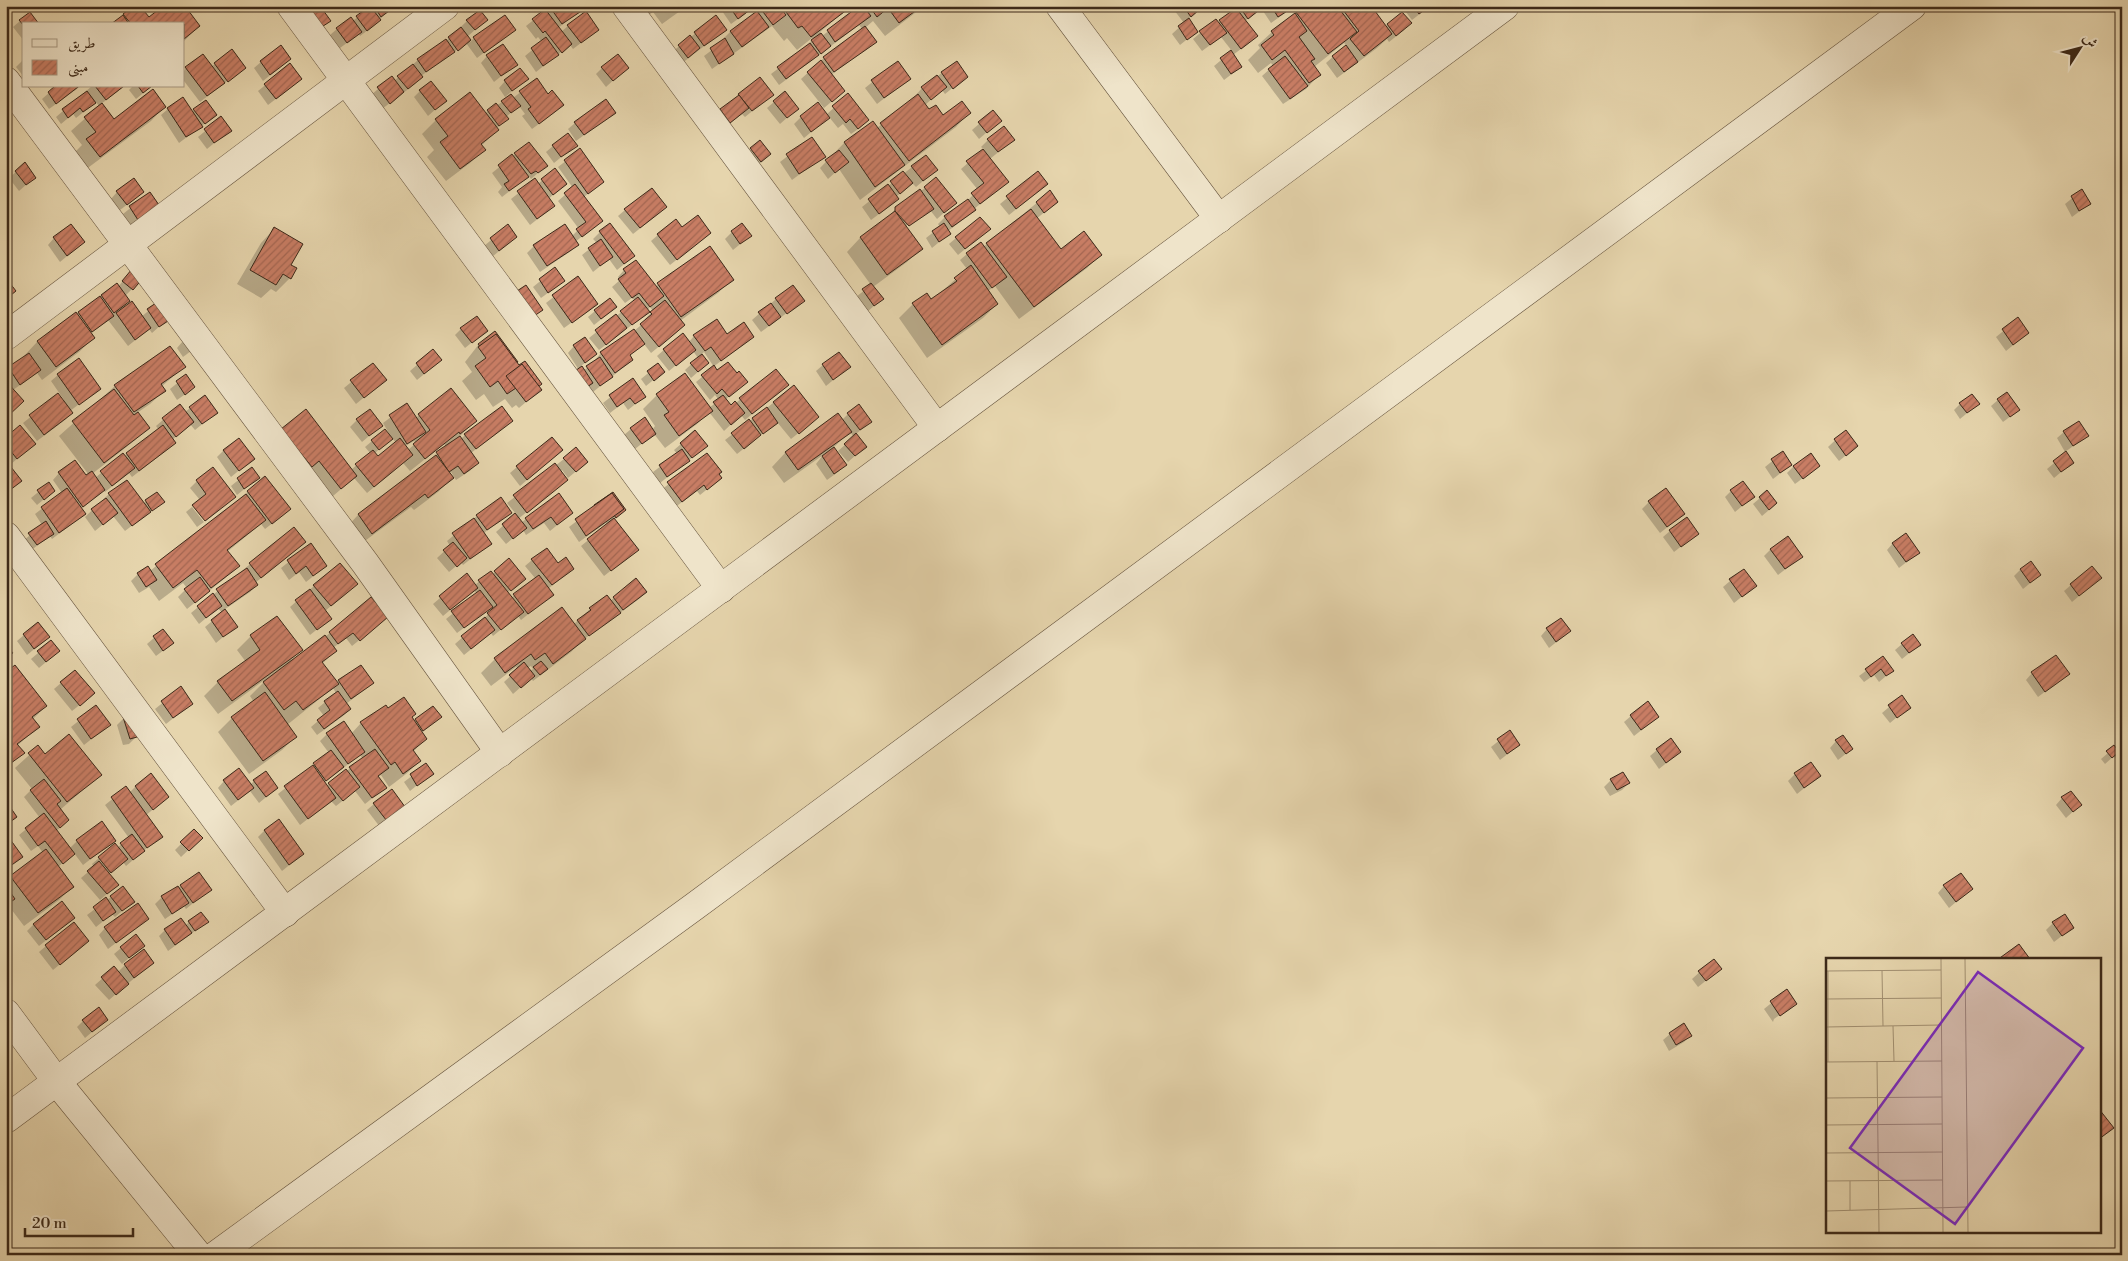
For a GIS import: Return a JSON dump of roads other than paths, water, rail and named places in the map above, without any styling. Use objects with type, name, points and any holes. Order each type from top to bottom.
[{"type":"street","points":[[291,6],[721,589]]},
{"type":"street","points":[[6,336],[445,6]]},
{"type":"street","points":[[626,6],[937,428]]},
{"type":"street","points":[[1060,6],[1219,219]]},
{"type":"street","points":[[216,1255],[688,912],[1912,6]]},
{"type":"street","points":[[6,1119],[1219,219],[1497,9]]},
{"type":"street","points":[[6,81],[365,563],[500,753]]},
{"type":"street","points":[[6,536],[285,913]]},
{"type":"street","points":[[6,1013],[57,1082],[198,1255]]}]
